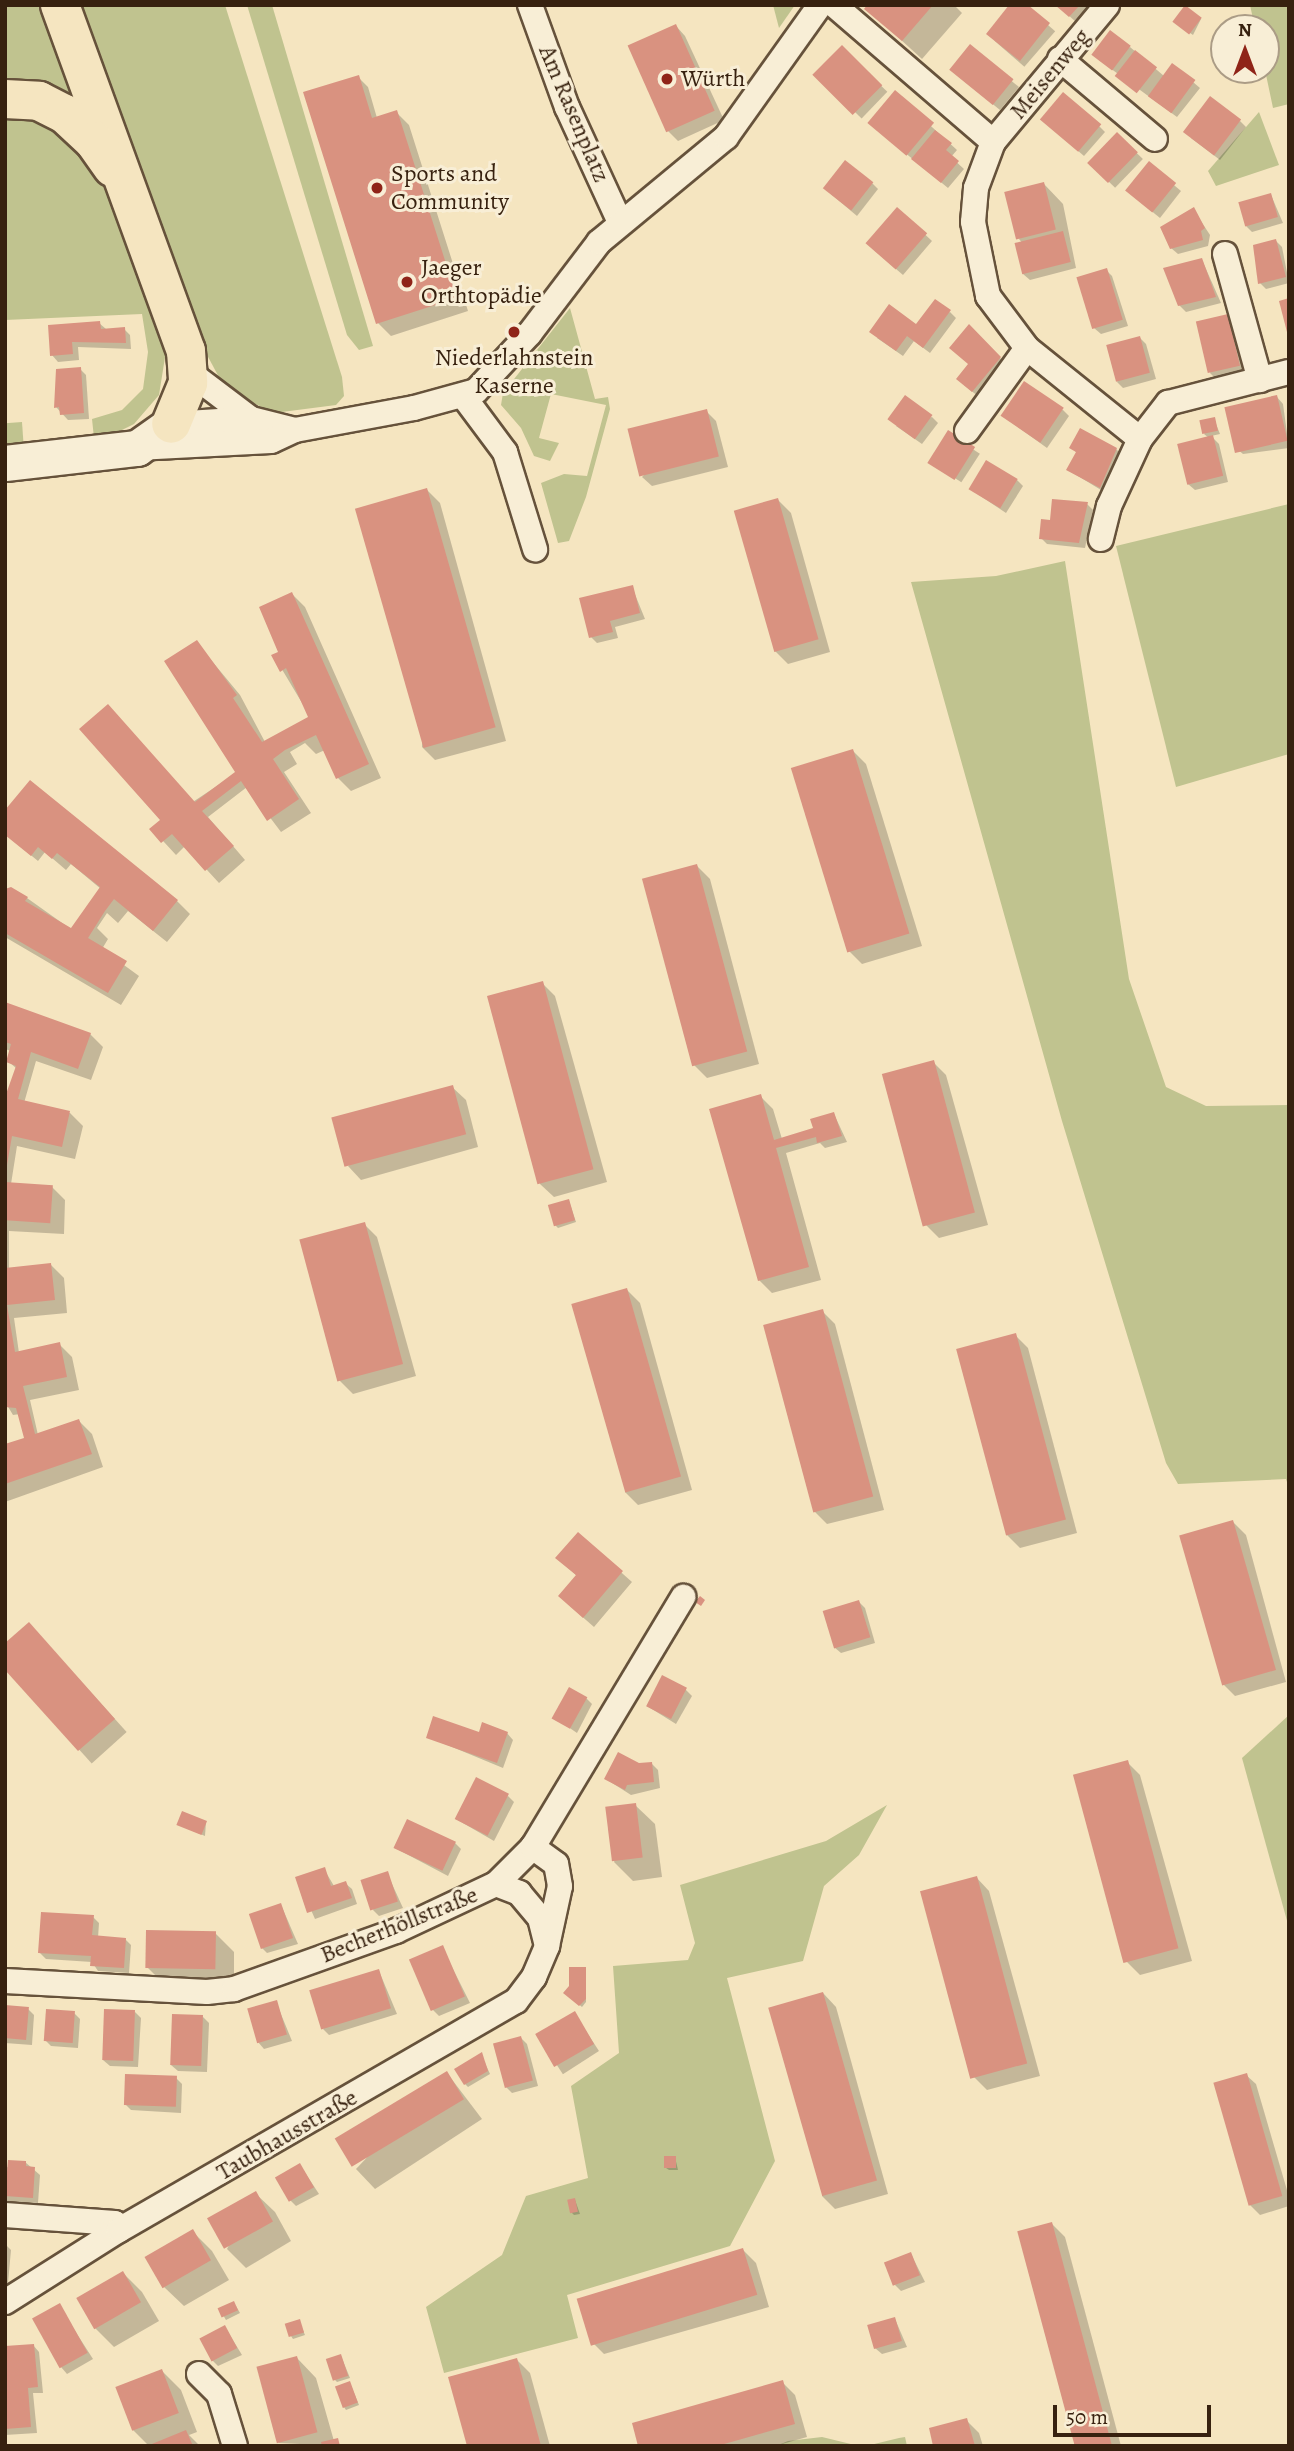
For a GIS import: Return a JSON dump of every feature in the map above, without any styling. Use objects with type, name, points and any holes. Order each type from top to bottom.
[{"type":"highway","points":[[60,5],[110,135],[121,181],[186,351],[189,372],[182,403],[171,424]]},
{"type":"highway","points":[[5,99],[39,101],[65,114],[94,141],[121,181]]},
{"type":"street","name":"Am Rasenplatz","points":[[530,5],[567,107],[620,222]]},
{"type":"street","points":[[5,463],[137,448],[271,441],[295,430],[464,397],[500,368],[594,247],[620,222],[726,136],[820,5]]},
{"type":"street","points":[[834,5],[993,142]]},
{"type":"street","name":"Meisenweg","points":[[1107,5],[993,142],[976,188],[972,222],[988,296],[1027,348],[1140,439]]},
{"type":"street","points":[[1060,59],[1155,139]]},
{"type":"street","points":[[1225,254],[1260,380]]},
{"type":"street","points":[[967,430],[1027,348]]},
{"type":"street","points":[[189,372],[251,419]]},
{"type":"street","points":[[1101,539],[1109,506],[1140,439],[1168,403],[1289,372]]},
{"type":"street","points":[[464,397],[505,452],[535,549]]},
{"type":"street","points":[[137,448],[171,424],[251,419],[295,430]]},
{"type":"street","points":[[171,424],[200,436],[242,444]]},
{"type":"street","name":"Becherhöllstraße","points":[[5,1980],[207,1992],[234,1989],[396,1931],[496,1884],[527,1853],[683,1597]]},
{"type":"street","points":[[527,1853],[547,1946]]},
{"type":"street","name":"Taubhausstraße","points":[[5,2302],[119,2230],[516,2001],[534,1977],[547,1946],[560,1886],[556,1864],[527,1853]]},
{"type":"street","points":[[496,1884],[519,1893],[540,1918]]},
{"type":"street","points":[[5,2215],[115,2223],[119,2230]]},
{"type":"street","points":[[199,2374],[219,2394],[235,2446]]},
{"type":"green space","points":[[5,5],[50,5],[91,116],[5,91]]},
{"type":"green space","points":[[69,5],[225,5],[342,377],[344,396],[336,405],[274,413],[239,396],[221,381],[192,327]]},
{"type":"green space","points":[[247,5],[272,5],[373,346],[359,350],[347,335]]},
{"type":"green space","points":[[773,5],[795,5],[779,28]]},
{"type":"green space","points":[[1250,5],[1289,5],[1289,104],[1273,108],[1268,84],[1280,84],[1280,14],[1252,14]]},
{"type":"green space","points":[[5,108],[37,111],[98,164],[166,351],[159,395],[134,424],[114,434],[94,438],[92,419],[122,410],[143,389],[148,352],[142,314],[5,320]]},
{"type":"green space","points":[[1259,112],[1279,165],[1216,186],[1208,171]]},
{"type":"green space","points":[[570,308],[595,399],[608,397],[610,409],[586,497],[569,541],[558,543],[541,483],[564,474],[587,476],[606,405],[551,394],[539,438],[559,443],[550,461],[534,456],[521,428],[501,405],[503,393]]},
{"type":"green space","points":[[22,422],[24,448],[7,449],[5,423]]},
{"type":"green space","points":[[1289,504],[1289,754],[1176,787],[1116,546]]},
{"type":"green space","points":[[1065,561],[1129,979],[1166,1087],[1206,1106],[1289,1105],[1289,1488],[1286,1479],[1178,1484],[1166,1463],[1062,1121],[911,582],[996,576]]},
{"type":"green space","points":[[1289,1715],[1289,1928],[1242,1758]]},
{"type":"green space","points":[[887,1805],[859,1855],[824,1886],[803,1961],[727,1978],[775,2161],[730,2246],[567,2295],[578,2338],[444,2373],[426,2307],[502,2255],[526,2196],[588,2178],[571,2086],[619,2053],[613,1966],[688,1960],[695,1943],[680,1885],[826,1841]]},
{"type":"green space","points":[[822,2437],[859,2446],[776,2446],[788,2441]]},
{"type":"green space","points":[[905,2437],[907,2446],[866,2446],[899,2438]]},
{"type":"building","points":[[867,5],[933,5],[902,41],[864,9]]},
{"type":"building","points":[[1009,5],[1028,5],[1050,23],[1020,61],[986,34]]},
{"type":"building","points":[[1055,5],[1080,5],[1069,17]]},
{"type":"building","points":[[1185,5],[1202,18],[1189,34],[1172,22]]},
{"type":"building","points":[[676,24],[715,111],[666,132],[628,46]]},
{"type":"building","points":[[1110,30],[1131,46],[1112,70],[1091,55]]},
{"type":"building","points":[[970,44],[1014,79],[993,105],[949,70]]},
{"type":"building","points":[[842,45],[882,85],[853,115],[812,75]]},
{"type":"building","points":[[1135,50],[1157,67],[1137,93],[1115,76]]},
{"type":"building","points":[[1172,63],[1195,80],[1171,113],[1148,96]]},
{"type":"building","points":[[359,75],[372,118],[397,110],[457,298],[376,324],[303,92]]},
{"type":"building","points":[[895,90],[934,123],[906,156],[867,123]]},
{"type":"building","points":[[1063,92],[1101,124],[1078,152],[1040,120]]},
{"type":"building","points":[[1210,96],[1241,119],[1214,155],[1183,132]]},
{"type":"building","points":[[935,130],[952,143],[946,150],[959,161],[941,183],[911,159]]},
{"type":"building","points":[[1117,132],[1138,152],[1108,183],[1087,163]]},
{"type":"building","points":[[845,160],[873,182],[851,211],[823,188]]},
{"type":"building","points":[[1149,161],[1176,183],[1152,213],[1125,191]]},
{"type":"building","points":[[1044,182],[1056,230],[1016,239],[1004,192]]},
{"type":"building","points":[[1271,193],[1278,217],[1245,226],[1238,202]]},
{"type":"building","points":[[897,207],[927,233],[896,269],[866,243]]},
{"type":"building","points":[[1194,207],[1205,228],[1201,231],[1203,240],[1170,249],[1160,227]]},
{"type":"building","points":[[1063,231],[1071,262],[1022,274],[1014,243]]},
{"type":"building","points":[[1276,239],[1286,277],[1258,284],[1253,245]]},
{"type":"building","points":[[1202,258],[1216,297],[1178,306],[1163,268]]},
{"type":"building","points":[[1107,268],[1123,320],[1092,329],[1076,277]]},
{"type":"building","points":[[1289,298],[1289,336],[1288,336],[1279,301]]},
{"type":"building","points":[[935,299],[951,310],[923,348],[907,336],[896,351],[869,332],[889,304],[916,324]]},
{"type":"building","points":[[1228,314],[1240,366],[1208,373],[1196,321]]},
{"type":"building","points":[[100,321],[101,329],[125,327],[126,343],[72,342],[73,354],[50,356],[48,325]]},
{"type":"building","points":[[969,324],[1001,357],[972,392],[956,379],[968,364],[949,348]]},
{"type":"building","points":[[1140,336],[1150,373],[1116,382],[1106,345]]},
{"type":"building","points":[[81,367],[84,413],[60,415],[59,407],[54,408],[56,369]]},
{"type":"building","points":[[1024,381],[1064,408],[1040,443],[1001,416]]},
{"type":"building","points":[[905,395],[933,415],[915,439],[887,419]]},
{"type":"building","points":[[1277,395],[1288,441],[1235,453],[1224,407]]},
{"type":"building","points":[[707,409],[719,457],[639,476],[627,429]]},
{"type":"building","points":[[1215,417],[1218,431],[1202,434],[1199,420]]},
{"type":"building","points":[[1080,428],[1117,448],[1100,488],[1066,470],[1076,452],[1069,448]]},
{"type":"building","points":[[948,430],[975,447],[954,480],[927,463]]},
{"type":"building","points":[[1213,435],[1223,476],[1187,485],[1177,444]]},
{"type":"building","points":[[986,460],[1018,479],[1000,508],[968,489]]},
{"type":"building","points":[[427,488],[496,727],[424,748],[355,509]]},
{"type":"building","points":[[778,498],[819,639],[774,652],[734,511]]},
{"type":"building","points":[[1052,499],[1088,502],[1079,543],[1039,539],[1041,519],[1050,520]]},
{"type":"building","points":[[633,585],[640,613],[610,621],[613,632],[589,638],[579,598]]},
{"type":"building","points":[[292,592],[369,764],[336,779],[316,735],[285,750],[273,759],[299,799],[267,821],[241,781],[202,811],[234,846],[205,871],[172,834],[161,843],[149,829],[160,820],[79,729],[108,704],[195,802],[235,772],[164,661],[197,640],[237,695],[233,698],[262,742],[308,717],[286,668],[280,672],[271,655],[278,652],[259,607]]},
{"type":"building","points":[[853,749],[909,934],[847,953],[791,768]]},
{"type":"building","points":[[30,780],[178,900],[153,931],[114,899],[88,938],[127,961],[108,993],[5,933],[5,889],[11,887],[28,897],[25,901],[71,928],[100,887],[57,853],[52,859],[38,847],[31,856],[5,835],[5,810]]},
{"type":"building","points":[[697,864],[747,1051],[692,1066],[642,879]]},
{"type":"building","points":[[543,981],[593,1169],[537,1184],[487,996]]},
{"type":"building","points":[[5,1002],[91,1033],[78,1069],[31,1052],[18,1099],[70,1111],[62,1147],[12,1136],[7,1165],[5,1097],[16,1066],[6,1062],[11,1044],[5,1042]]},
{"type":"building","points":[[934,1060],[975,1213],[923,1227],[882,1074]]},
{"type":"building","points":[[453,1085],[466,1134],[344,1167],[331,1118]]},
{"type":"building","points":[[761,1094],[774,1140],[813,1128],[810,1119],[834,1112],[842,1136],[817,1143],[816,1137],[776,1148],[809,1267],[758,1281],[709,1109]]},
{"type":"building","points":[[5,1182],[53,1185],[50,1223],[5,1220]]},
{"type":"building","points":[[569,1199],[575,1220],[554,1226],[548,1205]]},
{"type":"building","points":[[365,1222],[403,1364],[337,1382],[299,1240]]},
{"type":"building","points":[[51,1263],[55,1300],[7,1305],[15,1352],[60,1342],[67,1377],[23,1386],[35,1434],[79,1419],[92,1454],[5,1484],[5,1444],[24,1438],[16,1408],[5,1407],[5,1268]]},
{"type":"building","points":[[627,1288],[681,1476],[625,1492],[571,1304]]},
{"type":"building","points":[[823,1309],[873,1496],[813,1512],[763,1325]]},
{"type":"building","points":[[1016,1333],[1066,1519],[1006,1535],[956,1349]]},
{"type":"building","points":[[1233,1520],[1276,1670],[1222,1685],[1179,1535]]},
{"type":"building","points":[[578,1532],[623,1571],[583,1618],[558,1596],[576,1575],[555,1558]]},
{"type":"building","points":[[700,1596],[705,1600],[701,1606],[695,1602]]},
{"type":"building","points":[[859,1600],[870,1637],[834,1648],[823,1611]]},
{"type":"building","points":[[29,1622],[115,1719],[78,1751],[5,1670],[5,1643]]},
{"type":"building","points":[[662,1675],[687,1688],[671,1719],[646,1706]]},
{"type":"building","points":[[569,1687],[587,1697],[570,1729],[552,1718]]},
{"type":"building","points":[[433,1716],[479,1732],[482,1722],[508,1732],[497,1763],[426,1738]]},
{"type":"building","points":[[618,1752],[639,1763],[652,1762],[654,1782],[627,1785],[625,1790],[604,1779]]},
{"type":"building","points":[[1128,1760],[1178,1948],[1123,1963],[1073,1775]]},
{"type":"building","points":[[476,1777],[509,1794],[488,1836],[455,1819]]},
{"type":"building","points":[[636,1803],[643,1858],[612,1861],[605,1807]]},
{"type":"building","points":[[182,1811],[207,1821],[201,1835],[176,1825]]},
{"type":"building","points":[[407,1819],[456,1842],[442,1871],[393,1848]]},
{"type":"building","points":[[325,1867],[331,1886],[346,1881],[352,1898],[307,1913],[295,1877]]},
{"type":"building","points":[[388,1871],[398,1901],[370,1910],[360,1880]]},
{"type":"building","points":[[977,1876],[1027,2063],[970,2079],[920,1891]]},
{"type":"building","points":[[281,1903],[293,1938],[261,1949],[249,1914]]},
{"type":"building","points":[[41,1912],[94,1915],[92,1935],[126,1938],[124,1968],[90,1966],[91,1956],[38,1953]]},
{"type":"building","points":[[146,1930],[216,1931],[215,1969],[145,1968]]},
{"type":"building","points":[[443,1945],[465,1997],[431,2011],[409,1959]]},
{"type":"building","points":[[569,1967],[586,1967],[586,1999],[579,2006],[563,1993],[569,1986]]},
{"type":"building","points":[[379,1969],[391,2008],[321,2030],[309,1990]]},
{"type":"building","points":[[823,1992],[877,2180],[822,2196],[768,2008]]},
{"type":"building","points":[[277,2000],[287,2035],[257,2043],[247,2009]]},
{"type":"building","points":[[5,2005],[29,2007],[26,2040],[5,2038]]},
{"type":"building","points":[[46,2009],[75,2011],[73,2043],[44,2041]]},
{"type":"building","points":[[104,2009],[135,2010],[133,2061],[102,2060]]},
{"type":"building","points":[[575,2011],[594,2044],[554,2067],[535,2034]]},
{"type":"building","points":[[172,2014],[203,2015],[201,2066],[170,2065]]},
{"type":"building","points":[[521,2036],[533,2080],[505,2088],[493,2044]]},
{"type":"building","points":[[482,2052],[488,2071],[464,2085],[454,2069]]},
{"type":"building","points":[[447,2071],[464,2099],[352,2167],[335,2138]]},
{"type":"building","points":[[1247,2073],[1282,2196],[1249,2206],[1213,2083]]},
{"type":"building","points":[[125,2074],[177,2076],[176,2107],[124,2105]]},
{"type":"building","points":[[664,2156],[676,2156],[676,2168],[664,2168]]},
{"type":"building","points":[[8,2160],[26,2161],[26,2166],[35,2167],[33,2198],[5,2196]]},
{"type":"building","points":[[300,2163],[314,2187],[289,2202],[275,2178]]},
{"type":"building","points":[[256,2191],[273,2222],[224,2249],[207,2218]]},
{"type":"building","points":[[575,2198],[578,2212],[570,2213],[567,2200]]},
{"type":"building","points":[[1052,2222],[1112,2446],[1075,2446],[1017,2231]]},
{"type":"building","points":[[193,2229],[211,2260],[163,2288],[145,2257]]},
{"type":"building","points":[[743,2248],[757,2295],[591,2346],[577,2299]]},
{"type":"building","points":[[911,2252],[920,2275],[893,2286],[884,2262]]},
{"type":"building","points":[[123,2271],[141,2302],[94,2329],[76,2298]]},
{"type":"building","points":[[234,2301],[238,2310],[222,2317],[218,2308]]},
{"type":"building","points":[[60,2303],[88,2353],[60,2368],[32,2319]]},
{"type":"building","points":[[895,2317],[902,2341],[874,2349],[867,2325]]},
{"type":"building","points":[[300,2319],[304,2332],[289,2337],[285,2324]]},
{"type":"building","points":[[225,2325],[237,2348],[212,2362],[199,2339]]},
{"type":"building","points":[[34,2344],[38,2387],[28,2388],[31,2427],[5,2429],[5,2346]]},
{"type":"building","points":[[341,2354],[348,2376],[333,2381],[326,2359]]},
{"type":"building","points":[[297,2356],[317,2432],[277,2443],[256,2367]]},
{"type":"building","points":[[517,2358],[541,2446],[467,2446],[448,2377]]},
{"type":"building","points":[[162,2369],[179,2413],[132,2431],[115,2387]]},
{"type":"building","points":[[783,2380],[795,2424],[717,2446],[638,2446],[632,2423]]},
{"type":"building","points":[[350,2381],[358,2403],[343,2408],[335,2386]]},
{"type":"building","points":[[967,2418],[975,2446],[933,2446],[929,2428]]},
{"type":"building","points":[[186,2430],[193,2446],[147,2446]]},
{"type":"building","points":[[338,2438],[340,2446],[322,2446],[321,2442]]},
{"type":"place","name":"Würth","points":[[667,79]]},
{"type":"place","name":"Sports and Community","points":[[377,188]]},
{"type":"place","name":"Jaeger Orthtopädie","points":[[407,282]]},
{"type":"place","name":"Niederlahnstein Kaserne","points":[[514,332]]}]
